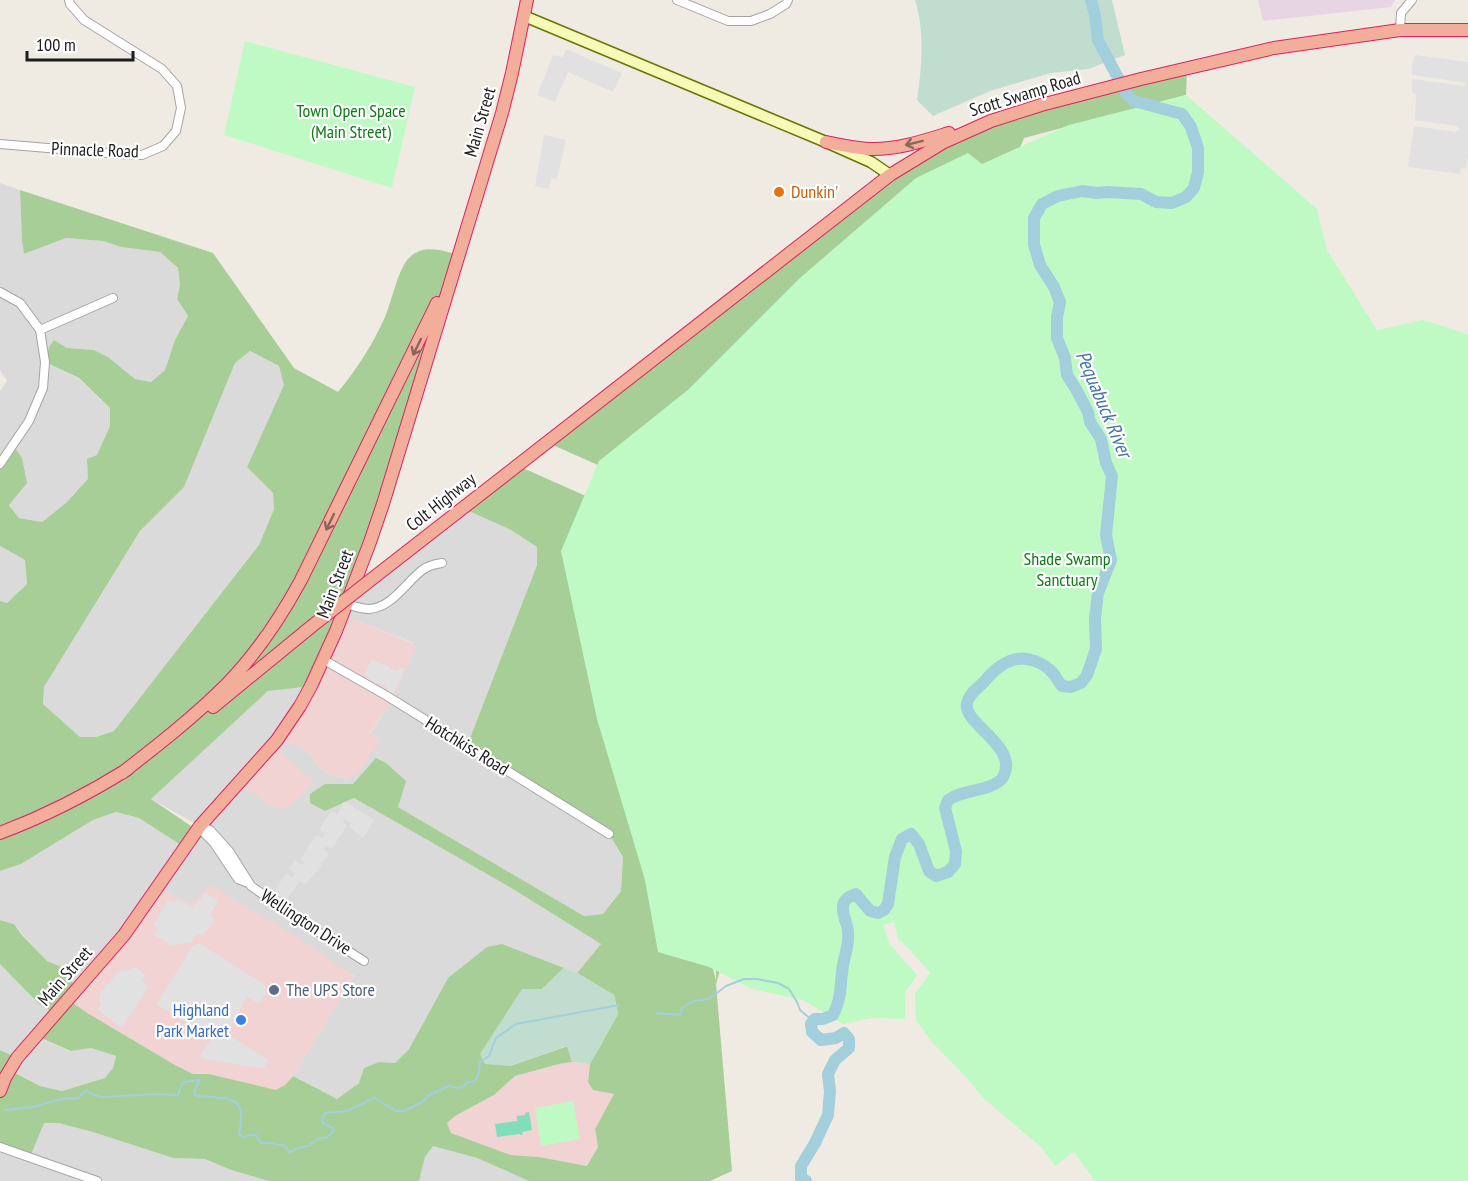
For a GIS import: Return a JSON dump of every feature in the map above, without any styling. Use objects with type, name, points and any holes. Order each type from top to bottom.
[{"type":"highway","name":"Main Street","points":[[0,1091],[17,1058],[124,935],[200,826],[277,740],[300,706],[324,660],[382,504],[502,112],[527,0]]},
{"type":"highway","name":"Scott Swamp Road","points":[[890,175],[925,153],[990,121],[1141,79],[1274,48],[1400,30],[1468,30]]},
{"type":"highway","points":[[826,142],[871,149],[900,147],[990,121]]},
{"type":"highway","name":"Colt Highway","points":[[0,832],[56,809],[94,790],[177,736],[312,626],[890,175]]},
{"type":"highway","points":[[122,773],[184,723],[227,683],[253,654],[283,613],[302,580],[417,347],[458,255]]},
{"type":"main road","points":[[524,16],[826,142],[871,162],[890,175]]},
{"type":"street","name":"Pinnacle Road","points":[[0,144],[142,154],[163,146],[176,131],[181,108],[177,86],[162,69],[84,20],[69,0]]},
{"type":"street","points":[[677,0],[728,21],[751,21],[770,14],[786,4],[788,0]]},
{"type":"street","points":[[1400,30],[1401,13],[1412,0]]},
{"type":"street","points":[[0,292],[20,303],[40,330],[45,362],[43,388],[29,421],[0,464]]},
{"type":"street","points":[[40,330],[113,298]]},
{"type":"street","points":[[346,604],[359,608],[377,608],[392,598],[421,571],[434,564],[442,563]]},
{"type":"street","name":"Hotchkiss Road","points":[[324,660],[387,696],[609,834]]},
{"type":"street","name":"Wellington Drive","points":[[200,826],[210,830],[229,851],[248,883],[298,919],[364,961]]},
{"type":"street","points":[[0,1147],[98,1181]]},
{"type":"shaded area","points":[[1258,0],[1395,0],[1391,7],[1263,21]]},
{"type":"shaded area","points":[[566,49],[622,73],[613,92],[568,72],[555,102],[537,95],[553,55],[563,57]]},
{"type":"shaded area","points":[[1415,55],[1468,62],[1468,156],[1466,169],[1461,168],[1460,174],[1408,167],[1414,126],[1456,132],[1459,129],[1457,126],[1415,120],[1416,95],[1412,92],[1412,79],[1464,86],[1466,84],[1412,75]]},
{"type":"shaded area","points":[[544,135],[566,140],[557,179],[552,178],[549,189],[535,186]]},
{"type":"shaded area","points":[[0,183],[20,190],[24,254],[66,238],[103,241],[121,247],[160,252],[178,268],[180,285],[177,299],[188,316],[175,340],[165,370],[151,382],[135,379],[108,357],[94,350],[67,348],[54,340],[49,347],[45,362],[78,378],[111,409],[110,426],[97,456],[88,459],[89,479],[66,503],[42,522],[19,518],[9,504],[0,464],[0,391],[7,381],[0,370]]},
{"type":"shaded area","points":[[250,351],[279,366],[284,385],[247,467],[273,493],[274,509],[259,545],[114,731],[96,737],[79,737],[43,704],[44,687],[140,531],[184,487],[235,363]]},
{"type":"shaded area","points":[[462,508],[511,530],[537,547],[537,565],[467,746],[609,834],[623,857],[621,891],[603,914],[584,916],[398,807],[353,784],[325,784],[325,811],[354,798],[513,889],[601,944],[577,973],[502,944],[448,978],[409,1049],[395,1063],[379,1062],[359,1083],[337,1099],[293,1076],[354,976],[162,889],[200,826],[151,799],[268,690],[311,686],[302,748],[311,755],[323,771],[347,779],[380,740],[370,734],[392,700],[414,643],[342,615],[359,571],[377,575]]},
{"type":"shaded area","points":[[0,546],[25,560],[27,584],[7,603],[0,601]]},
{"type":"shaded area","points":[[342,615],[415,644],[416,649],[392,700],[370,733],[381,740],[358,773],[347,779],[323,771],[311,755],[302,748],[277,740]]},
{"type":"shaded area","points":[[371,659],[390,667],[389,672],[390,669],[397,671],[400,667],[405,669],[393,696],[384,685],[377,683],[375,686],[367,682],[369,678],[365,675]]},
{"type":"shaded area","points":[[272,745],[314,781],[288,808],[278,809],[256,796],[239,781]]},
{"type":"shaded area","points":[[344,802],[374,820],[363,838],[349,827],[351,823],[344,819],[343,822],[347,825],[332,849],[326,846],[324,850],[329,853],[305,884],[299,881],[287,900],[274,892],[286,873],[292,877],[295,873],[289,869],[295,860],[303,864],[301,859],[316,835],[322,838],[325,834],[319,830],[331,811],[337,815]]},
{"type":"shaded area","points":[[116,812],[139,818],[184,847],[77,991],[64,968],[47,961],[14,924],[0,920],[0,871],[21,864],[93,820]]},
{"type":"shaded area","points":[[211,885],[303,941],[354,977],[293,1076],[276,1091],[209,1074],[193,1074],[73,1003],[139,925],[162,889],[191,904]]},
{"type":"shaded area","points":[[205,893],[218,901],[209,915],[215,919],[203,936],[197,933],[191,943],[171,945],[154,935],[158,929],[154,925],[168,900],[174,903],[178,899],[193,908]]},
{"type":"shaded area","points":[[199,943],[265,985],[266,993],[259,1004],[247,997],[227,1034],[269,1060],[263,1069],[205,1059],[200,1056],[212,1038],[156,1004],[193,946]]},
{"type":"shaded area","points":[[0,964],[38,1003],[55,1014],[36,1037],[70,1051],[91,1048],[116,1056],[113,1068],[105,1078],[62,1091],[40,1086],[10,1069],[16,1058],[0,1050]]},
{"type":"shaded area","points":[[134,966],[146,975],[142,981],[149,986],[122,1028],[97,1009],[101,1004],[99,998],[101,992],[118,972],[130,971]]},
{"type":"shaded area","points":[[572,1062],[590,1064],[588,1082],[614,1094],[595,1129],[598,1147],[587,1166],[539,1157],[511,1155],[451,1133],[447,1123],[455,1116],[494,1095],[515,1076]]},
{"type":"shaded area","points":[[44,1123],[58,1123],[93,1132],[173,1158],[205,1159],[231,1170],[269,1181],[0,1181],[0,1147]]},
{"type":"shaded area","points":[[433,1146],[477,1158],[529,1181],[419,1181],[425,1157]]},
{"type":"green space","points":[[915,0],[1112,0],[1125,55],[1088,69],[1051,73],[990,91],[933,116],[917,100],[922,50]]},
{"type":"green space","name":"Town Open Space (Main Street)","points":[[245,41],[415,87],[392,188],[224,135]]},
{"type":"green space","points":[[1187,68],[1186,95],[1024,138],[801,686],[716,984],[732,1171],[710,1181],[529,1181],[477,1158],[433,1146],[425,1157],[419,1181],[269,1181],[231,1170],[205,1159],[173,1158],[58,1123],[44,1123],[30,1157],[0,1147],[0,1050],[17,1058],[10,1070],[40,1086],[62,1091],[105,1078],[113,1068],[116,1056],[91,1048],[71,1051],[36,1036],[55,1014],[38,1003],[0,964],[0,920],[14,924],[47,961],[64,968],[77,991],[73,1003],[175,1065],[193,1074],[209,1074],[276,1090],[285,1085],[293,1076],[337,1099],[359,1083],[364,1068],[379,1062],[395,1063],[409,1049],[448,978],[487,947],[502,944],[564,968],[542,989],[510,1066],[568,1046],[572,1062],[515,1076],[494,1095],[455,1116],[447,1123],[451,1133],[511,1155],[539,1157],[587,1166],[598,1147],[595,1129],[614,1094],[593,1090],[588,1082],[590,1064],[618,1014],[614,995],[577,973],[601,944],[513,889],[354,798],[325,811],[310,803],[310,794],[325,784],[353,784],[376,758],[386,763],[406,781],[398,807],[584,916],[603,914],[621,891],[623,857],[609,834],[467,746],[537,565],[537,547],[511,530],[462,508],[516,465],[615,509],[660,754],[716,981],[716,914],[634,481],[546,442],[890,175],[968,131]]},
{"type":"green space","name":"Shade Swamp Sanctuary","points":[[1186,95],[1317,209],[1327,250],[1377,330],[1423,320],[1468,334],[1468,1181],[1095,1181],[1074,1152],[1055,1166],[1042,1148],[983,1098],[931,1041],[916,1020],[915,994],[930,973],[898,939],[894,922],[883,925],[890,945],[917,975],[905,993],[905,1019],[871,1018],[843,1024],[803,1000],[752,989],[709,967],[658,952],[645,880],[597,719],[561,551],[599,461],[689,389],[800,278],[916,178],[968,153],[982,164],[1069,125]]},
{"type":"green space","points":[[20,190],[213,253],[294,368],[338,392],[375,337],[385,317],[402,269],[410,257],[427,249],[458,255],[405,430],[311,686],[268,691],[151,799],[197,830],[184,847],[139,818],[116,812],[93,820],[21,864],[0,871],[0,601],[7,603],[27,584],[25,560],[0,546],[0,464],[13,445],[22,458],[27,483],[9,505],[19,518],[42,522],[66,503],[88,479],[87,459],[97,455],[110,426],[110,408],[79,378],[45,362],[49,347],[54,340],[67,348],[94,350],[108,357],[135,379],[151,382],[165,370],[175,340],[188,316],[177,299],[180,285],[178,268],[160,252],[121,247],[103,241],[66,238],[24,254]],"holes":[[[250,351],[279,366],[284,385],[247,467],[273,493],[274,509],[259,545],[114,731],[96,737],[80,737],[43,704],[44,687],[140,531],[184,487],[235,363]]]},
{"type":"green space","points":[[564,968],[614,995],[618,1014],[590,1064],[572,1062],[567,1046],[510,1066],[485,1064],[480,1054],[522,989],[542,989]]},
{"type":"green space","points":[[573,1101],[580,1139],[541,1146],[535,1108]]},
{"type":"green space","points":[[529,1112],[532,1130],[522,1132],[523,1135],[497,1137],[495,1124],[517,1121],[517,1116]]},
{"type":"waterway","name":"Pequabuck River","points":[[806,1181],[801,1178],[801,1166],[828,1115],[830,1091],[828,1074],[835,1060],[849,1048],[849,1039],[844,1033],[836,1038],[821,1040],[812,1032],[811,1024],[815,1019],[833,1015],[838,1003],[848,942],[844,901],[856,894],[870,911],[878,913],[884,910],[888,904],[895,857],[902,839],[911,834],[919,844],[929,871],[936,876],[948,872],[955,864],[956,851],[945,808],[948,800],[959,794],[995,784],[1003,777],[1006,766],[1004,755],[998,746],[968,711],[967,703],[974,691],[1000,666],[1020,659],[1037,662],[1048,668],[1062,686],[1071,687],[1081,683],[1087,675],[1096,649],[1095,618],[1098,593],[1111,560],[1106,535],[1112,476],[1106,463],[1101,439],[1067,375],[1065,358],[1057,338],[1060,302],[1054,287],[1040,265],[1034,244],[1034,218],[1042,204],[1058,196],[1082,191],[1141,194],[1156,202],[1172,203],[1186,197],[1194,188],[1198,172],[1198,148],[1191,127],[1182,114],[1134,101],[1126,93],[1098,40],[1091,0]]},
{"type":"waterway","points":[[656,1013],[680,1015],[682,1008],[694,1001],[709,999],[726,986],[744,979],[757,979],[778,983],[789,989],[800,1010],[813,1021]]},
{"type":"waterway","points":[[5,1110],[33,1107],[61,1099],[79,1098],[87,1091],[103,1097],[178,1095],[183,1082],[200,1080],[194,1095],[225,1099],[238,1104],[241,1111],[239,1134],[244,1138],[256,1135],[260,1142],[284,1145],[289,1152],[330,1135],[334,1130],[322,1121],[325,1113],[347,1111],[374,1098],[396,1111],[404,1111],[422,1102],[429,1095],[449,1086],[459,1088],[468,1082],[474,1082],[478,1076],[480,1062],[489,1056],[496,1038],[516,1024],[619,1005]]},
{"type":"place","name":"Dunkin'","points":[[779,192]]},
{"type":"place","name":"The UPS Store","points":[[274,990]]},
{"type":"place","name":"Highland Park Market","points":[[241,1020]]}]
